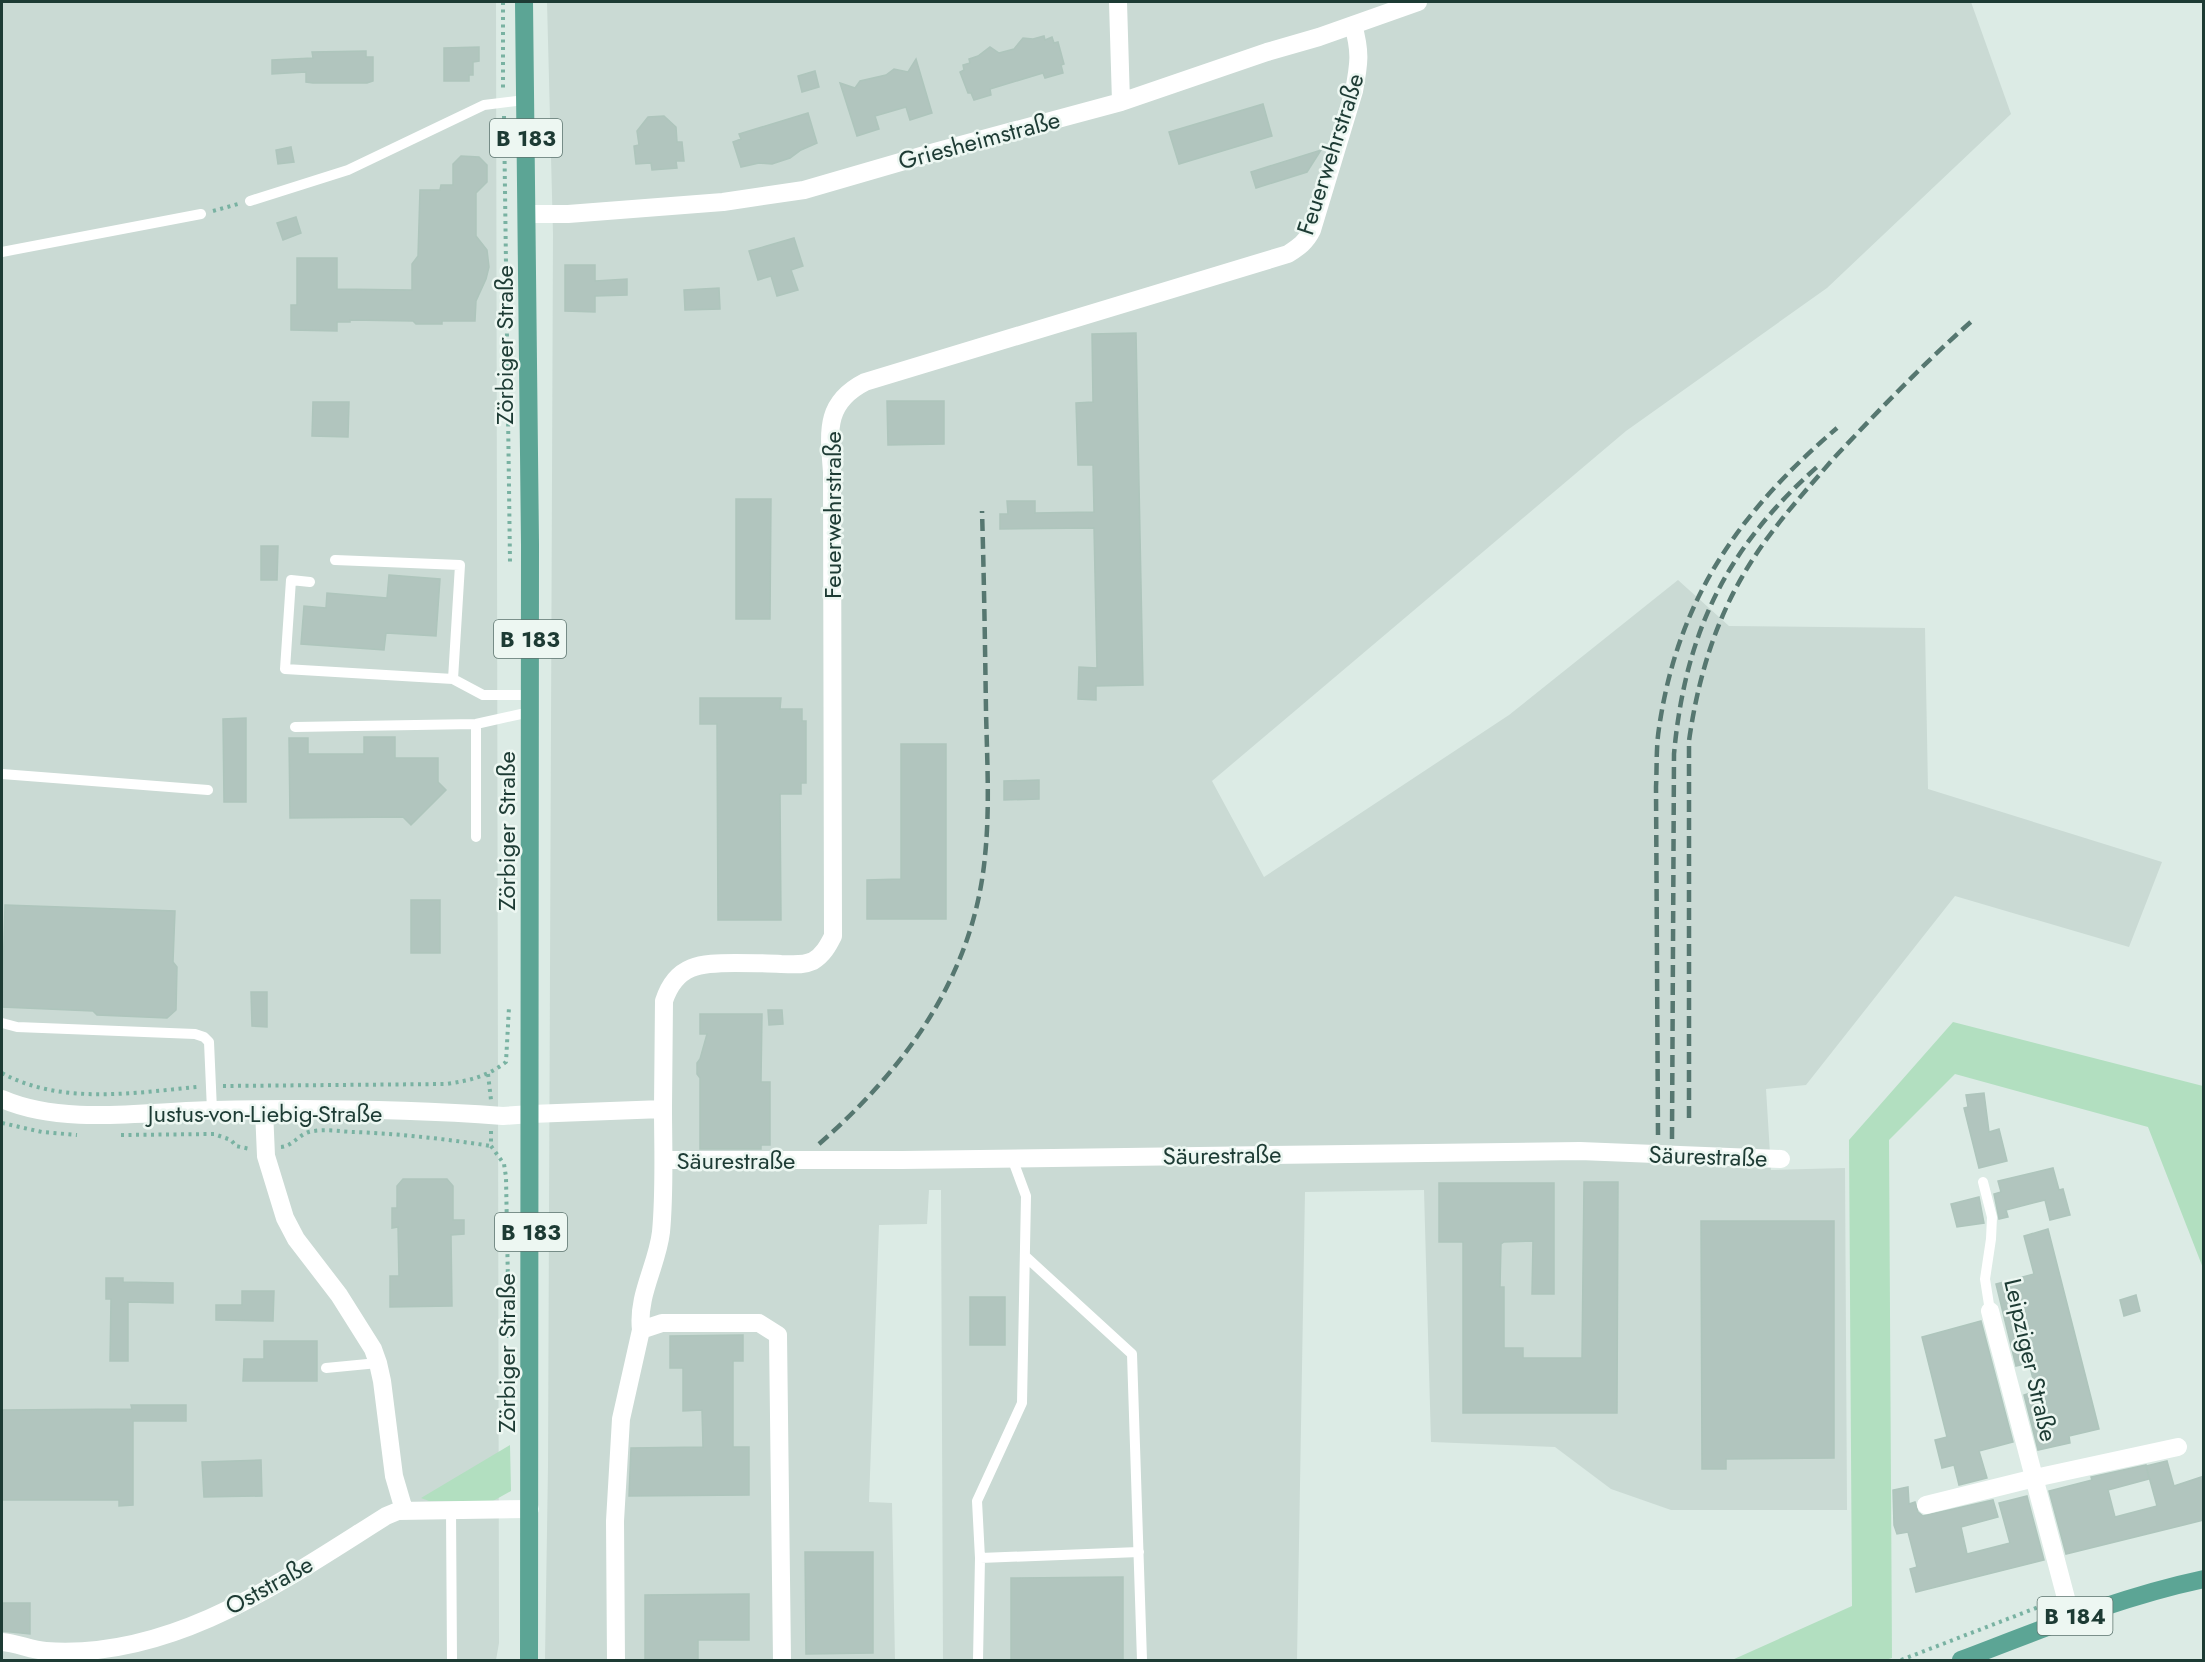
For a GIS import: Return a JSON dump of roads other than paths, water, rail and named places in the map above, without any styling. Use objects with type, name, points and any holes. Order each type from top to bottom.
[{"type":"main road","name":"Zörbiger Straße","points":[[524,2],[530,703],[529,1660]]},
{"type":"main road","name":"B 184","points":[[1960,1660],[2071,1617],[2148,1593],[2204,1579]]},
{"type":"street","points":[[1118,2],[1120,102]]},
{"type":"street","name":"Griesheimstraße","points":[[527,214],[568,214],[723,202],[781,195],[1120,102],[1418,2]]},
{"type":"street","name":"Feuerwehrstraße","points":[[663,1109],[664,1001],[668,991],[681,974],[697,965],[706,964],[802,964],[819,957],[833,936],[832,472],[829,434],[830,423],[839,403],[846,394],[865,382],[1288,254],[1300,247],[1312,230],[1354,91],[1359,68],[1360,46],[1353,25]]},
{"type":"street","name":"Justus-von-Liebig-Straße","points":[[2,1099],[29,1110],[55,1113],[264,1110],[531,1114]]},
{"type":"street","points":[[531,1114],[663,1109]]},
{"type":"street","name":"Säurestraße","points":[[616,1660],[615,1521],[621,1419],[641,1330],[640,1317],[645,1287],[655,1262],[661,1234],[664,1160],[663,1109]]},
{"type":"street","points":[[264,1110],[265,1149],[279,1202],[296,1239],[339,1294],[373,1349],[382,1381],[394,1476],[404,1510]]},
{"type":"street","name":"Säurestraße","points":[[664,1160],[1580,1151],[1781,1159]]},
{"type":"street","name":"Leipziger Straße","points":[[1990,1311],[2071,1617]]},
{"type":"street","points":[[641,1330],[662,1323],[759,1323],[778,1335],[782,1660]]},
{"type":"street","name":"Leipziger Straße","points":[[1926,1505],[2035,1478],[2178,1447]]},
{"type":"street","name":"Oststraße","points":[[2,1642],[46,1656],[113,1648],[143,1641],[249,1600],[386,1516],[404,1510],[530,1509]]},
{"type":"lane","points":[[250,201],[348,170],[484,105],[525,100]]},
{"type":"lane","points":[[2,252],[201,214]]},
{"type":"lane","points":[[335,560],[460,566],[453,679]]},
{"type":"lane","points":[[310,582],[291,580],[285,669],[453,679],[483,695],[530,703]]},
{"type":"lane","points":[[295,727],[476,724],[530,703]]},
{"type":"lane","points":[[476,724],[476,837]]},
{"type":"lane","points":[[2,774],[208,790]]},
{"type":"lane","points":[[2,1023],[17,1027],[195,1034],[204,1037],[209,1042],[212,1110]]},
{"type":"lane","points":[[978,1660],[980,1558],[977,1501],[1022,1402],[1026,1196],[1012,1158]]},
{"type":"lane","name":"Leipziger Straße","points":[[1983,1182],[1992,1217],[1985,1279],[1990,1311]]},
{"type":"lane","points":[[1024,1256],[1132,1354],[1142,1660]]},
{"type":"lane","points":[[326,1368],[378,1364]]},
{"type":"lane","points":[[451,1510],[452,1660]]},
{"type":"lane","points":[[980,1558],[1139,1552]]},
{"type":"railway","points":[[1689,1118],[1689,741],[1702,677],[1715,636],[1742,577],[1762,545],[1785,515],[1868,422],[1973,320]]},
{"type":"railway","points":[[1658,1135],[1656,787],[1658,735],[1668,681],[1681,638],[1698,598],[1719,560],[1743,525],[1771,492],[1802,459],[1837,428]]},
{"type":"railway","points":[[1672,1139],[1674,754],[1688,670],[1700,631],[1735,562],[1758,529],[1785,498],[1817,467]]},
{"type":"railway","points":[[819,1144],[880,1084],[907,1051],[930,1016],[951,979],[967,941],[978,899],[987,838],[988,802],[982,511]]}]
